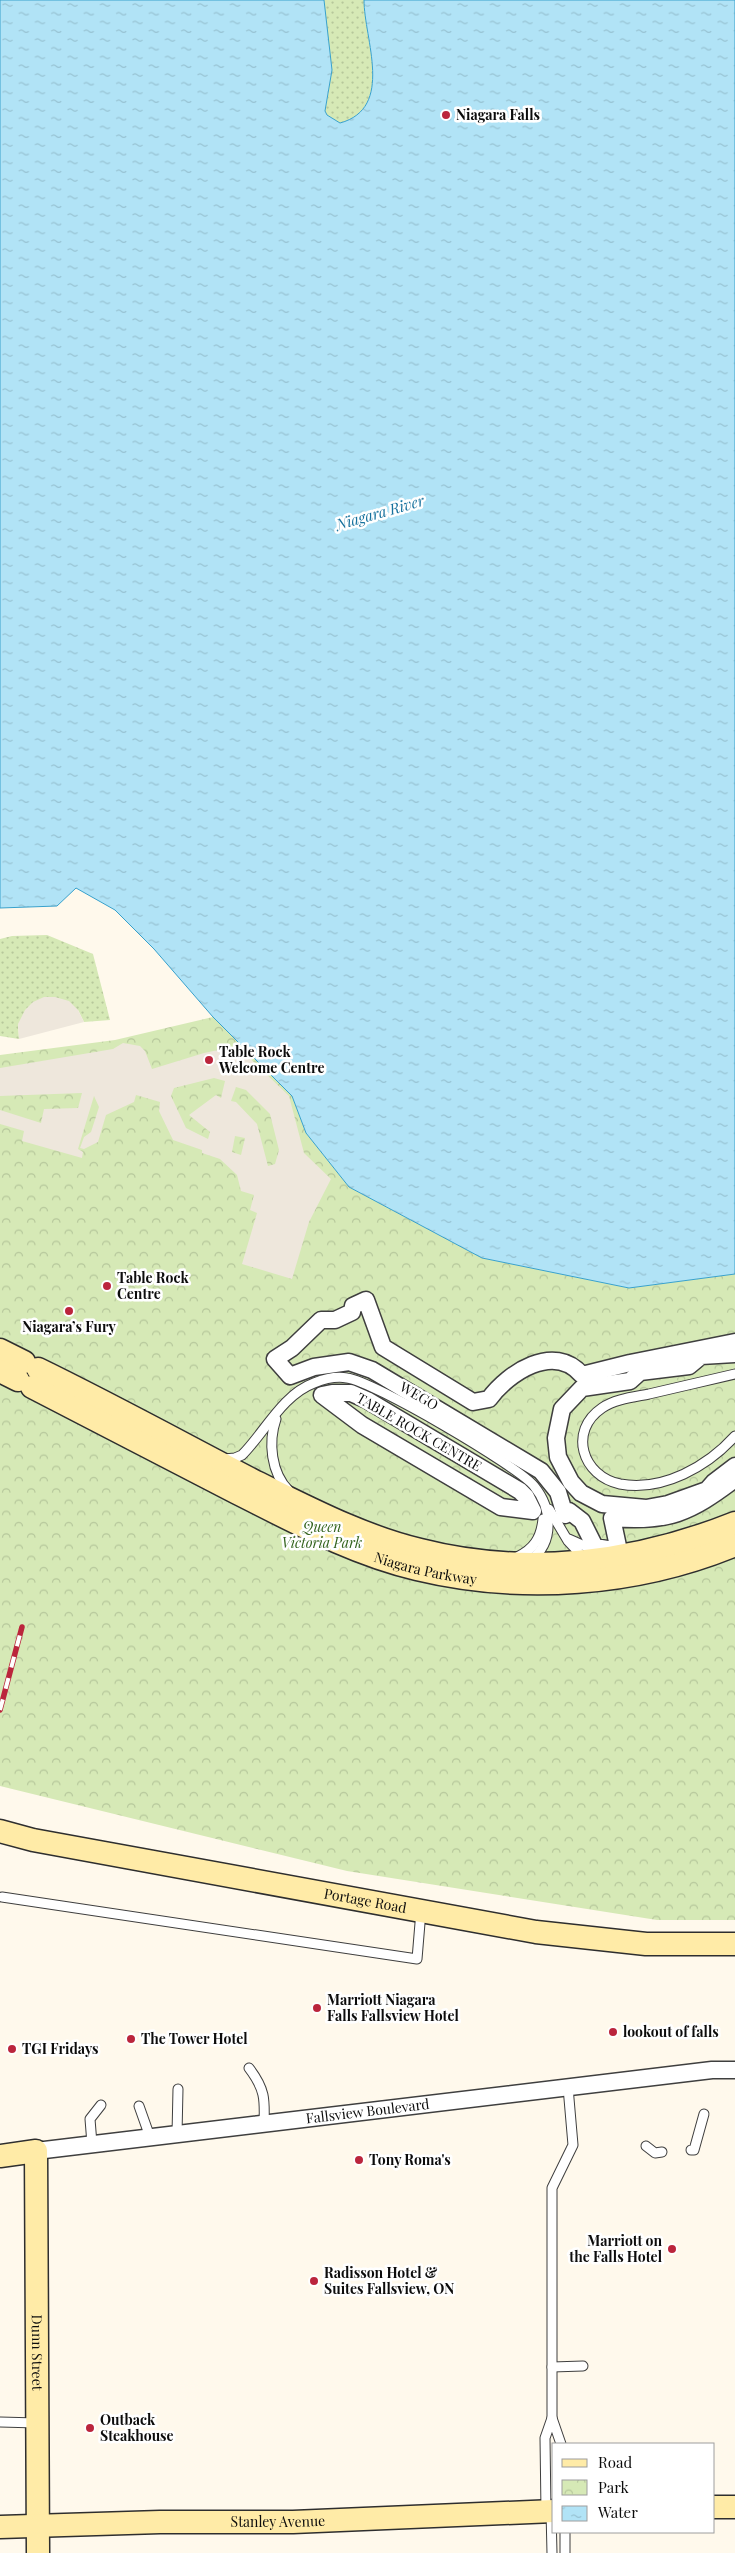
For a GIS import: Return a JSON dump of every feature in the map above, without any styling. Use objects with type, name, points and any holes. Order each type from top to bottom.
[{"type":"main road","name":"Niagara Parkway","points":[[0,1350],[22,1374],[234,1481],[403,1546],[440,1555],[489,1571],[522,1564],[588,1561],[630,1566],[675,1567],[735,1545]]},
{"type":"main road","name":"Niagara Parkway","points":[[22,1374],[202,1453],[234,1481],[304,1528],[377,1557],[430,1572],[489,1571],[585,1581],[630,1566],[674,1545],[735,1523]]},
{"type":"main road","name":"Portage Road","points":[[0,1831],[33,1840],[536,1932],[646,1944],[735,1944]]},
{"type":"main road","points":[[0,1843],[33,1840]]},
{"type":"main road","name":"Fallsview Boulevard","points":[[0,2156],[36,2151]]},
{"type":"main road","name":"Dunn Street","points":[[36,2151],[38,2553]]},
{"type":"main road","points":[[715,2507],[735,2507]]},
{"type":"main road","name":"Stanley Avenue","points":[[0,2527],[160,2522],[293,2522],[550,2511]]},
{"type":"street","points":[[735,1342],[630,1362],[582,1375],[570,1364],[543,1362],[511,1376],[502,1383],[489,1399],[473,1402],[382,1347],[366,1300],[353,1306],[352,1312],[344,1317],[321,1320],[292,1348],[275,1360],[290,1376],[314,1367],[349,1362],[372,1370],[542,1471],[558,1492],[565,1515],[569,1511],[582,1521],[595,1547],[604,1550],[619,1551],[612,1518],[648,1520],[667,1517],[703,1502],[735,1479]]},
{"type":"street","points":[[735,1354],[701,1356],[689,1366],[640,1372],[630,1381],[582,1388],[562,1409],[556,1438],[558,1457],[570,1482],[587,1498],[602,1504],[646,1508],[668,1504],[707,1490],[714,1482],[735,1466]]},
{"type":"street","name":"TABLE ROCK CENTRE","points":[[352,1393],[367,1400],[520,1491],[526,1497],[533,1511],[502,1507],[362,1425],[322,1395],[352,1393]]},
{"type":"street","name":"Fallsview Boulevard","points":[[36,2151],[712,2070],[735,2070]]},
{"type":"lane","points":[[735,1374],[609,1404],[597,1412],[588,1423],[582,1444],[584,1458],[596,1472],[611,1481],[637,1485],[651,1484],[687,1473],[721,1451],[735,1436]]},
{"type":"lane","name":"WEGO","points":[[202,1453],[226,1460],[235,1458],[250,1447],[298,1390],[312,1383],[337,1377],[356,1380],[400,1400],[505,1464],[526,1478],[539,1492],[547,1507],[547,1534],[541,1551],[522,1564]]},
{"type":"lane","name":"WEGO","points":[[279,1412],[273,1428],[272,1444],[278,1475],[285,1487],[312,1510]]},
{"type":"lane","points":[[234,1481],[250,1447]]},
{"type":"lane","points":[[539,1492],[568,1541],[588,1561]]},
{"type":"lane","points":[[489,1571],[516,1558],[536,1544],[540,1535],[543,1518],[539,1492]]},
{"type":"lane","points":[[558,1526],[570,1539],[630,1566]]},
{"type":"lane","points":[[2,1897],[417,1959],[421,1911]]},
{"type":"lane","points":[[249,2068],[259,2081],[265,2097],[264,2124]]},
{"type":"lane","points":[[552,2553],[545,2438],[552,2418],[552,2188],[573,2145],[568,2087]]},
{"type":"lane","points":[[177,2134],[178,2089]]},
{"type":"lane","points":[[92,2144],[90,2119],[101,2105]]},
{"type":"lane","points":[[140,2106],[150,2137]]},
{"type":"lane","points":[[691,2150],[694,2150],[704,2114]]},
{"type":"lane","points":[[646,2146],[655,2152],[662,2152]]},
{"type":"lane","points":[[552,2366],[583,2366]]},
{"type":"lane","points":[[552,2418],[561,2442]]},
{"type":"lane","points":[[0,2422],[37,2423]]},
{"type":"lane","points":[[565,2533],[565,2553]]},
{"type":"green space","points":[[324,0],[364,0],[371,52],[372,88],[367,103],[357,115],[340,123],[327,115],[325,111],[329,90]]},
{"type":"green space","points":[[47,935],[93,954],[110,1020],[84,1022],[78,1010],[18,1024],[19,1039],[0,1036],[0,939],[12,936]]},
{"type":"green space","name":"Queen Victoria Park","points":[[213,1017],[292,1096],[306,1133],[349,1187],[482,1258],[629,1288],[735,1274],[735,1920],[657,1920],[347,1871],[0,1786],[0,1055],[115,1040]]},
{"type":"shaded area","points":[[44,997],[55,997],[69,1001],[78,1010],[84,1022],[19,1039],[18,1024],[25,1010],[33,1002]]},
{"type":"shaded area","points":[[123,1043],[140,1046],[145,1051],[152,1069],[204,1053],[237,1046],[289,1096],[304,1153],[331,1179],[309,1222],[292,1279],[242,1264],[257,1213],[250,1210],[254,1195],[241,1191],[237,1175],[220,1159],[202,1153],[202,1150],[173,1140],[159,1111],[160,1102],[136,1095],[134,1102],[106,1115],[98,1142],[84,1149],[80,1148],[84,1137],[91,1132],[99,1107],[94,1096],[78,1149],[83,1152],[82,1158],[22,1141],[24,1131],[0,1124],[0,1110],[41,1123],[44,1109],[78,1108],[82,1093],[0,1096],[0,1068],[113,1049]],"holes":[[[214,1078],[225,1081],[221,1098],[216,1095],[189,1115],[210,1132],[208,1139],[186,1128],[171,1096],[174,1088]],[[236,1087],[246,1090],[270,1114],[279,1150],[275,1164],[268,1166],[257,1124],[236,1102],[231,1101]],[[235,1136],[245,1138],[241,1155],[232,1152]]]},
{"type":"water","name":"Niagara River","points":[[0,0],[324,0],[332,70],[325,111],[327,115],[340,123],[357,115],[367,103],[372,88],[373,70],[364,0],[735,0],[735,1274],[629,1288],[482,1258],[349,1187],[306,1133],[292,1096],[213,1017],[154,949],[115,910],[76,888],[57,906],[0,908]]},
{"type":"railway","points":[[0,1710],[22,1627]]},
{"type":"place","name":"Niagara Falls","points":[[446,115]]},
{"type":"place","name":"Table Rock Welcome Centre","points":[[209,1060]]},
{"type":"place","name":"Table Rock Centre","points":[[107,1286]]},
{"type":"place","name":"Niagara’s Fury","points":[[69,1311]]},
{"type":"place","name":"Marriott Niagara Falls Fallsview Hotel","points":[[317,2008]]},
{"type":"place","name":"lookout of falls","points":[[613,2032]]},
{"type":"place","name":"The Tower Hotel","points":[[131,2039]]},
{"type":"place","name":"TGI Fridays","points":[[12,2049]]},
{"type":"place","name":"Tony Roma's","points":[[359,2160]]},
{"type":"place","name":"Marriott on the Falls Hotel","points":[[672,2249]]},
{"type":"place","name":"Radisson Hotel & Suites Fallsview, ON","points":[[314,2281]]},
{"type":"place","name":"Outback Steakhouse","points":[[90,2428]]}]
